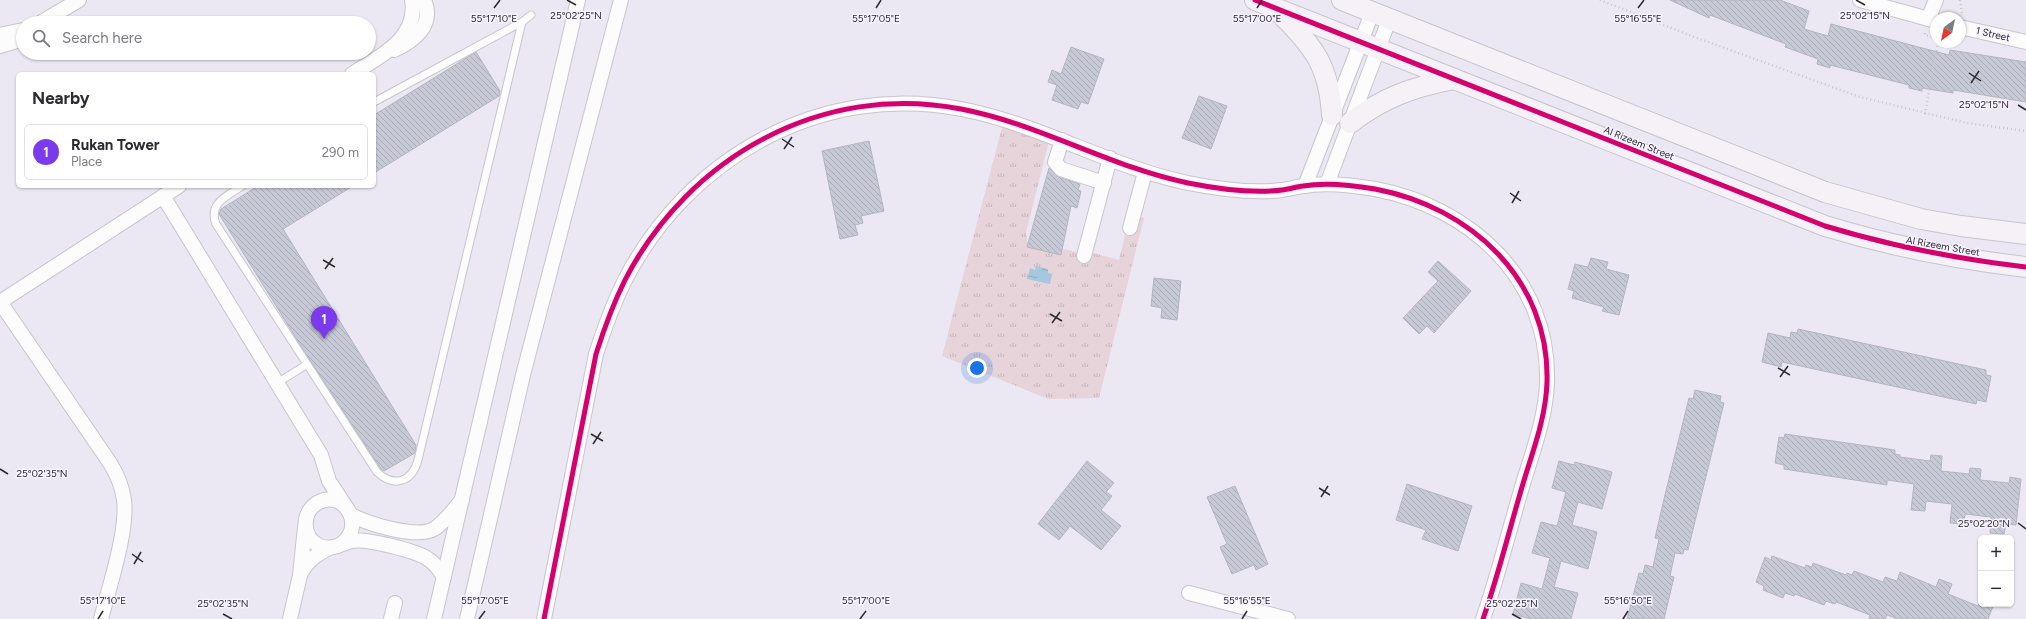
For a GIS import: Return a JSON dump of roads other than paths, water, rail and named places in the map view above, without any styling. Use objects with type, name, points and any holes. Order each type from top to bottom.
[{"type":"street","points":[[52,16],[79,0]]},
{"type":"street","points":[[376,59],[405,34],[412,19],[412,0]]},
{"type":"street","points":[[376,59],[410,43],[417,37],[426,22],[427,13],[424,0]]},
{"type":"street","points":[[434,619],[578,0]]},
{"type":"street","points":[[467,619],[523,375],[621,0]]},
{"type":"street","name":"Al Rizeem Street","points":[[1255,0],[1747,197],[1825,226],[1864,238],[1938,255],[2026,267]]},
{"type":"street","points":[[1342,0],[1546,80],[1628,115],[1825,192],[1920,218],[1961,226],[2026,234]]},
{"type":"street","points":[[1860,0],[1930,19]]},
{"type":"street","points":[[1934,12],[1936,0]]},
{"type":"street","points":[[1275,8],[1296,28],[1319,58],[1341,119]]},
{"type":"street","points":[[1304,186],[1341,119],[1381,16]]},
{"type":"street","points":[[1327,184],[1341,119],[1381,16]]},
{"type":"street","name":"1 Street","points":[[1966,28],[2026,42]]},
{"type":"street","points":[[0,35],[16,32]]},
{"type":"street","points":[[0,46],[16,41]]},
{"type":"street","points":[[355,72],[374,60]]},
{"type":"street","points":[[1341,119],[1365,111],[1394,95],[1412,88],[1454,79]]},
{"type":"street","points":[[544,619],[591,380],[604,328],[622,285],[638,256],[666,218],[689,194],[735,155],[776,131],[820,115],[865,106],[912,103],[960,108],[985,114],[1062,140],[1145,172],[1176,180],[1230,190],[1280,190],[1327,184],[1362,187],[1394,193],[1412,198],[1446,214],[1478,235],[1505,261],[1527,293],[1535,311],[1543,342],[1547,367],[1544,406],[1483,619]]},
{"type":"street","points":[[1062,140],[1056,159],[1056,165],[1061,169],[1104,183]]},
{"type":"street","points":[[1084,256],[1110,158]]},
{"type":"street","points":[[1130,228],[1145,172]]},
{"type":"street","points":[[101,619],[124,524],[124,498],[121,486],[110,463],[0,302],[176,188]]},
{"type":"street","points":[[163,196],[321,456],[329,481],[348,511],[352,530],[345,542],[313,557],[305,564],[300,575]]},
{"type":"street","points":[[290,619],[300,575],[307,515],[320,493],[324,468]]},
{"type":"street","points":[[312,507],[320,502],[329,500],[338,502],[348,511],[371,523],[418,533],[436,528],[462,500]]},
{"type":"street","points":[[305,524],[307,533],[312,541],[320,546],[334,547],[352,541],[365,540],[414,552],[430,560],[444,577]]},
{"type":"street","points":[[1189,593],[1288,619]]},
{"type":"street","points":[[391,619],[395,603]]},
{"type":"lane","points":[[376,102],[522,22],[530,15]]},
{"type":"lane","points":[[239,188],[217,204],[214,218],[306,365],[377,472],[391,481],[400,481],[409,477],[415,470],[418,460],[522,22]]},
{"type":"lane","points":[[277,383],[306,365]]},
{"type":"water","points":[[1036,266],[1048,269],[1048,273],[1052,274],[1050,284],[1027,279],[1030,268],[1035,270]]},
{"type":"place","name":"Rukan Tower","points":[[324,339]]}]
